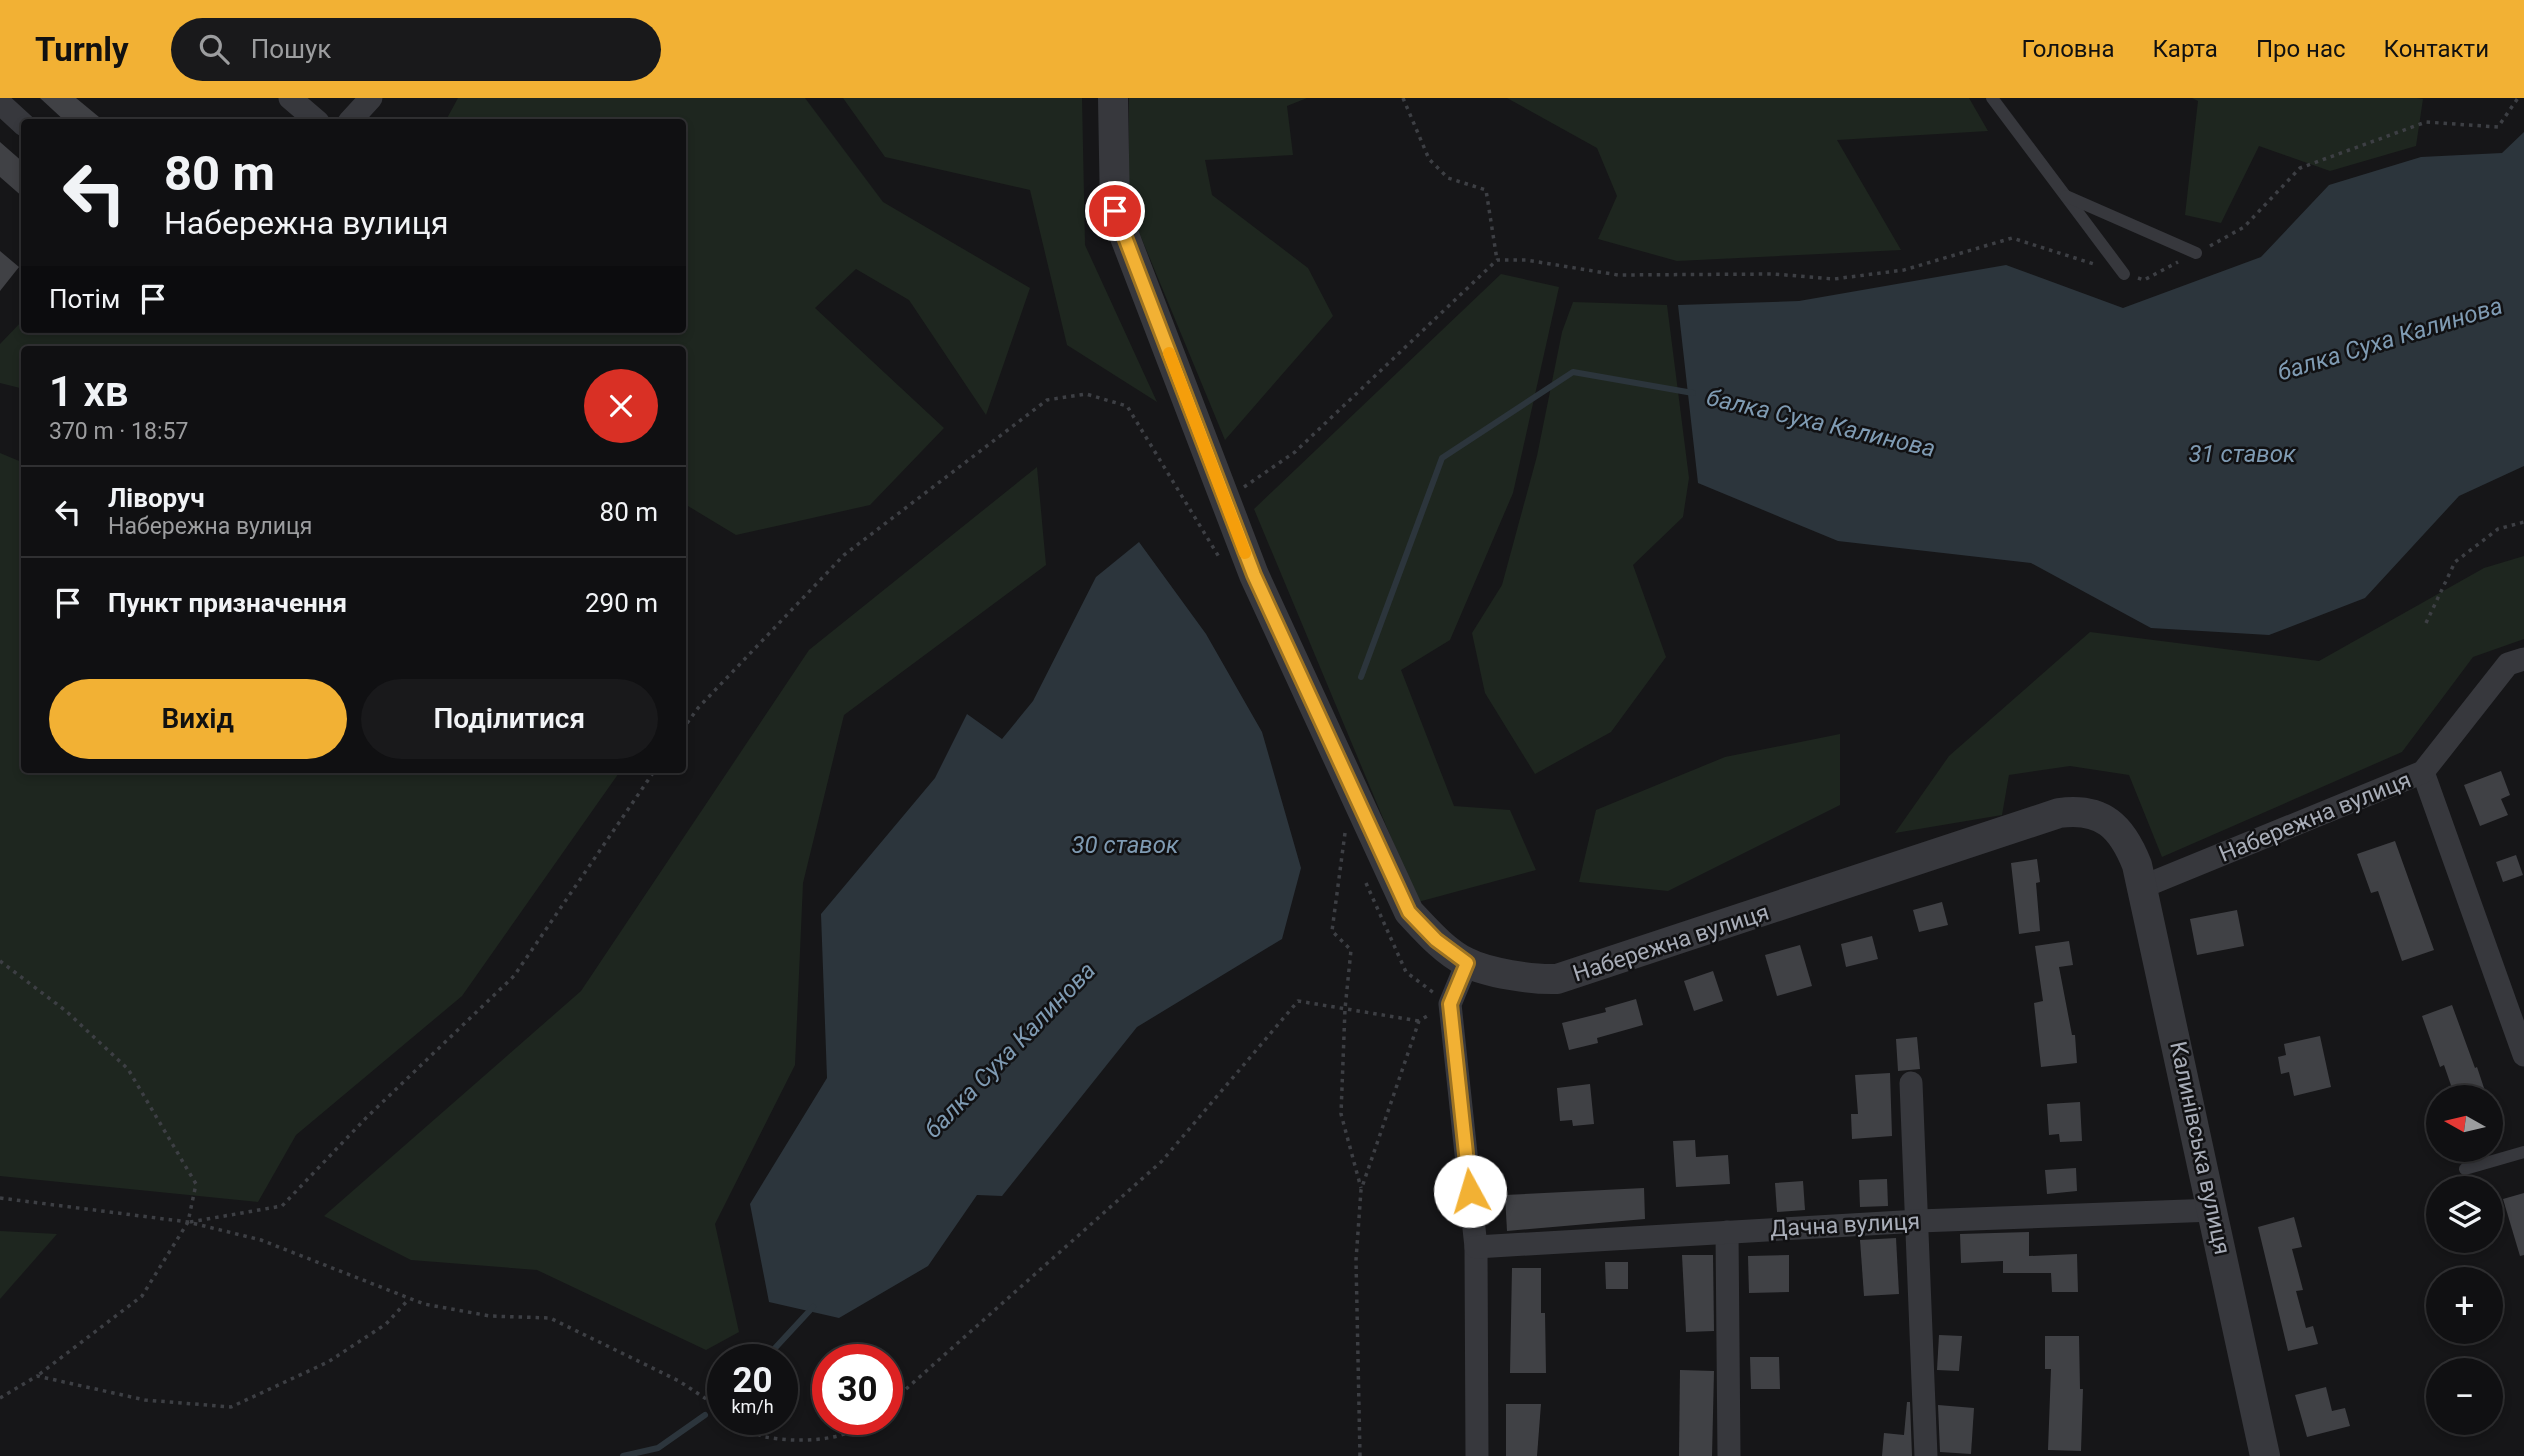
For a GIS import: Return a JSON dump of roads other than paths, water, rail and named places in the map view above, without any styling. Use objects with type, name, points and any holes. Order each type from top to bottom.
[{"type":"street","points":[[290,98],[314,119]]},
{"type":"street","points":[[352,119],[371,98]]},
{"type":"street","name":"Набережна вулиця","points":[[1113,98],[1115,211],[1254,575],[1409,912],[1436,940],[1467,963],[1537,979],[1576,975],[2059,813],[2074,811],[2105,819],[2118,827],[2129,842]]},
{"type":"street","points":[[0,103],[21,122]]},
{"type":"street","name":"Набережна вулиця","points":[[2143,887],[2423,772],[2508,664],[2524,659]]},
{"type":"street","points":[[2423,772],[2524,1055]]},
{"type":"street","name":"Калинівська вулиця","points":[[2129,842],[2143,887],[2265,1456]]},
{"type":"street","points":[[1467,963],[1450,1004],[1476,1247],[1477,1456]]},
{"type":"street","points":[[1911,1083],[1919,1221],[1926,1456]]},
{"type":"street","name":"Дачна вулиця","points":[[1476,1247],[1919,1221],[2214,1210]]},
{"type":"street","points":[[1727,1232],[1729,1456]]},
{"type":"lane","points":[[1992,98],[2124,274]]},
{"type":"lane","points":[[2065,196],[2196,253]]},
{"type":"lane","points":[[2465,1169],[2524,1152]]},
{"type":"water","name":"31 ставок","points":[[2524,132],[2524,466],[2459,496],[2365,598],[2269,635],[2151,628],[2031,563],[1838,541],[1698,483],[1678,305],[1799,301],[2006,265],[2123,308],[2261,257],[2329,185],[2421,157],[2502,153]]},
{"type":"water","name":"30 ставок","points":[[1139,542],[1206,634],[1262,732],[1301,868],[1282,939],[1137,1027],[1002,1196],[977,1195],[928,1266],[839,1318],[769,1302],[750,1204],[827,1078],[821,914],[935,778],[967,714],[1002,739],[1033,701],[1096,577]]},
{"type":"waterway","name":"балка Суха Калинова","points":[[1361,677],[1442,458],[1573,372],[1693,393]]},
{"type":"waterway","name":"балка Суха Калинова","points":[[779,1344],[813,1307]]},
{"type":"waterway","name":"балка Суха Калинова","points":[[623,1456],[658,1448],[705,1415]]}]
